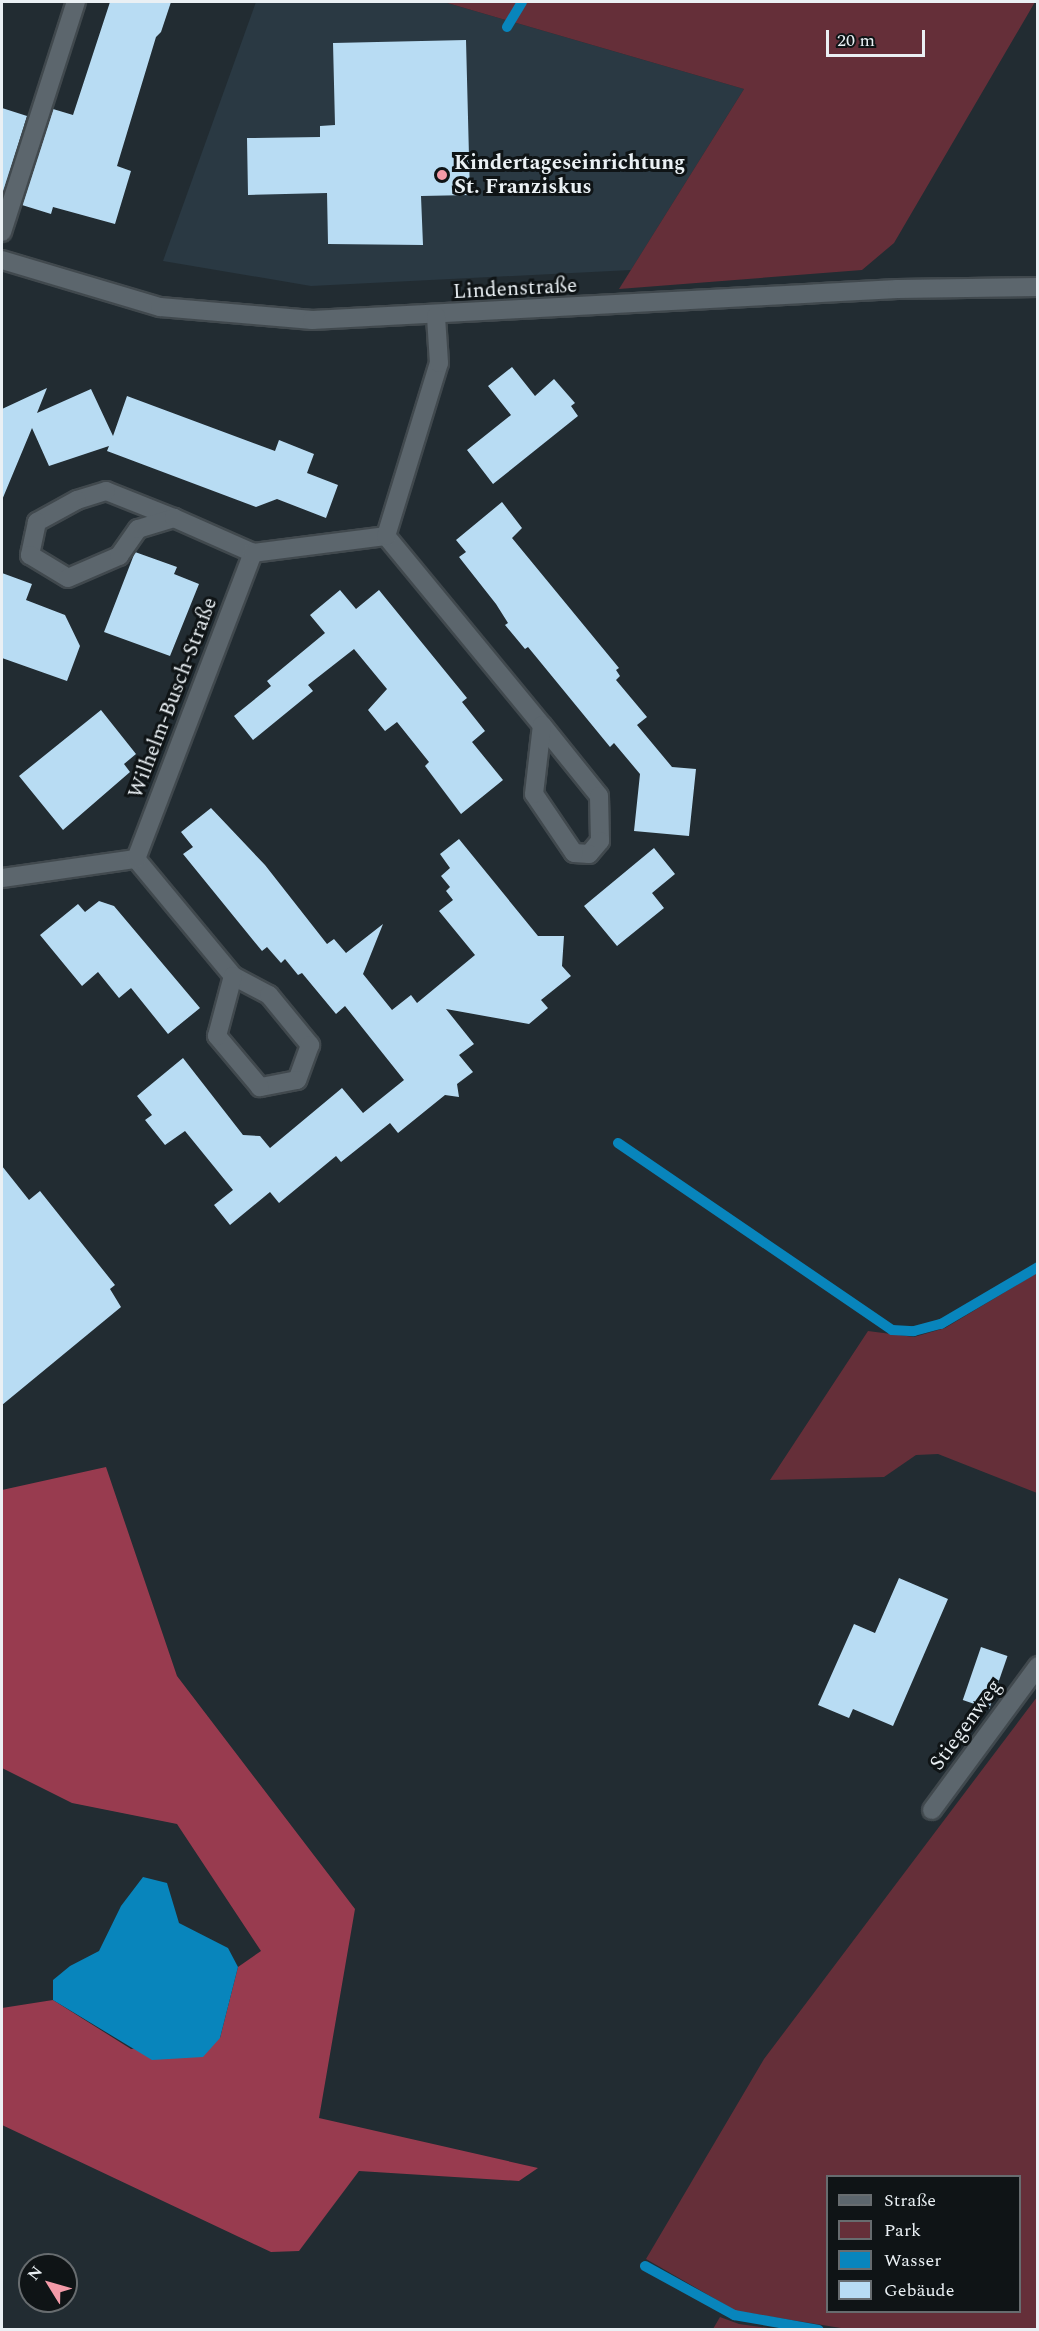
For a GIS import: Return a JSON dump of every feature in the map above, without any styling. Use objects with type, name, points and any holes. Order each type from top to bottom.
[{"type":"street","points":[[2,232],[76,2]]},
{"type":"street","name":"Lindenstraße","points":[[2,260],[160,307],[312,320],[436,316],[897,289],[1038,287]]},
{"type":"street","points":[[387,536],[439,363],[436,316]]},
{"type":"street","points":[[174,518],[138,529],[119,556],[68,578],[30,555],[37,522],[77,500],[106,491],[174,518],[253,553],[387,536]]},
{"type":"street","points":[[387,536],[542,725],[598,796],[600,841],[588,854],[574,852],[534,794],[542,725]]},
{"type":"street","name":"Wilhelm-Busch-Straße","points":[[135,859],[253,553]]},
{"type":"street","points":[[2,878],[135,859],[232,976],[269,995],[310,1045],[297,1080],[261,1087],[217,1036],[232,976]]},
{"type":"street","name":"Stiegenweg","points":[[932,1810],[1038,1666]]},
{"type":"shaded area","name":"Kindertageseinrichtung St. Franziskus","points":[[256,2],[444,2],[744,89],[631,270],[311,286],[163,261]]},
{"type":"shaded area","points":[[106,1467],[177,1676],[355,1909],[319,2118],[538,2168],[519,2181],[359,2171],[299,2251],[271,2252],[2,2125],[2,2008],[53,2000],[131,2049],[220,2038],[238,1967],[261,1951],[177,1824],[72,1803],[2,1768],[2,1490]]},
{"type":"green space","points":[[444,2],[1035,2],[894,243],[862,270],[619,289],[744,89]]},
{"type":"green space","points":[[1037,1273],[1037,1493],[938,1454],[916,1455],[884,1477],[770,1480],[868,1331],[914,1337],[945,1328]]},
{"type":"green space","points":[[1037,1697],[1037,2329],[847,2329],[736,2311],[646,2259],[764,2059]]},
{"type":"green space","points":[[720,2317],[739,2324],[776,2329],[713,2329]]},
{"type":"water","points":[[143,1877],[167,1883],[179,1923],[228,1948],[238,1967],[220,2038],[203,2057],[152,2060],[53,2000],[53,1980],[70,1966],[99,1951],[121,1906]]},
{"type":"building","points":[[110,2],[171,2],[161,32],[156,37],[117,166],[131,171],[115,224],[53,207],[51,214],[22,205],[53,109],[73,115]]},
{"type":"building","points":[[466,40],[470,195],[421,196],[423,245],[328,244],[327,193],[248,195],[247,138],[320,137],[320,126],[335,125],[333,43]]},
{"type":"building","points":[[2,108],[27,116],[2,197]]},
{"type":"building","points":[[512,367],[535,396],[554,379],[575,403],[571,406],[578,416],[493,484],[467,450],[511,415],[488,386]]},
{"type":"building","points":[[47,388],[37,413],[91,389],[113,436],[127,396],[275,451],[279,440],[314,454],[307,473],[338,485],[326,518],[277,499],[256,507],[107,451],[109,446],[49,466],[32,428],[2,500],[2,409]]},
{"type":"building","points":[[502,502],[522,528],[512,538],[619,668],[616,670],[620,676],[616,680],[647,717],[637,725],[672,767],[696,769],[689,836],[634,831],[640,774],[614,743],[610,747],[528,647],[525,649],[505,625],[508,623],[496,604],[459,557],[466,552],[456,540]]},
{"type":"building","points":[[135,552],[177,567],[174,574],[199,584],[170,656],[104,632]]},
{"type":"building","points":[[2,573],[32,584],[26,600],[65,615],[80,646],[67,681],[2,658]]},
{"type":"building","points":[[340,590],[356,609],[379,590],[467,698],[462,702],[485,731],[472,742],[503,780],[461,814],[425,766],[429,762],[397,722],[385,731],[368,710],[387,689],[354,649],[308,685],[313,691],[253,740],[234,716],[271,686],[267,681],[325,633],[310,615]]},
{"type":"building","points":[[101,710],[136,754],[124,764],[130,772],[63,830],[19,776]]},
{"type":"building","points":[[211,808],[265,865],[327,944],[334,939],[346,953],[383,924],[363,974],[392,1010],[411,995],[417,1003],[475,955],[439,911],[453,900],[446,891],[450,887],[441,876],[450,868],[440,854],[459,839],[538,936],[564,936],[562,966],[571,976],[541,1000],[548,1008],[529,1024],[446,1009],[474,1044],[459,1055],[473,1072],[457,1084],[459,1097],[445,1095],[398,1133],[390,1123],[341,1162],[336,1156],[279,1203],[270,1192],[230,1225],[214,1205],[233,1190],[185,1131],[165,1145],[145,1120],[152,1115],[137,1096],[183,1058],[243,1135],[260,1136],[270,1148],[342,1088],[363,1113],[404,1080],[345,1006],[336,1014],[302,973],[298,975],[285,959],[281,963],[267,947],[262,951],[183,854],[193,847],[181,832]]},
{"type":"building","points":[[654,848],[675,874],[652,893],[664,908],[617,946],[584,906]]},
{"type":"building","points":[[99,901],[114,906],[200,1008],[168,1034],[131,988],[119,998],[98,972],[82,986],[40,935],[78,904],[85,912]]},
{"type":"building","points":[[2,1166],[29,1200],[40,1191],[115,1285],[110,1289],[121,1307],[2,1405]]},
{"type":"building","points":[[899,1578],[948,1599],[893,1726],[853,1709],[849,1718],[818,1705],[854,1624],[875,1633]]},
{"type":"building","points":[[981,1647],[1007,1656],[989,1709],[963,1700]]},
{"type":"waterway","points":[[507,27],[522,2]]},
{"type":"waterway","points":[[618,1143],[892,1330],[914,1331],[941,1324],[1038,1267]]},
{"type":"waterway","points":[[645,2266],[734,2315],[819,2330]]},
{"type":"place","name":"Kindertageseinrichtung St. Franziskus","points":[[442,175]]}]
